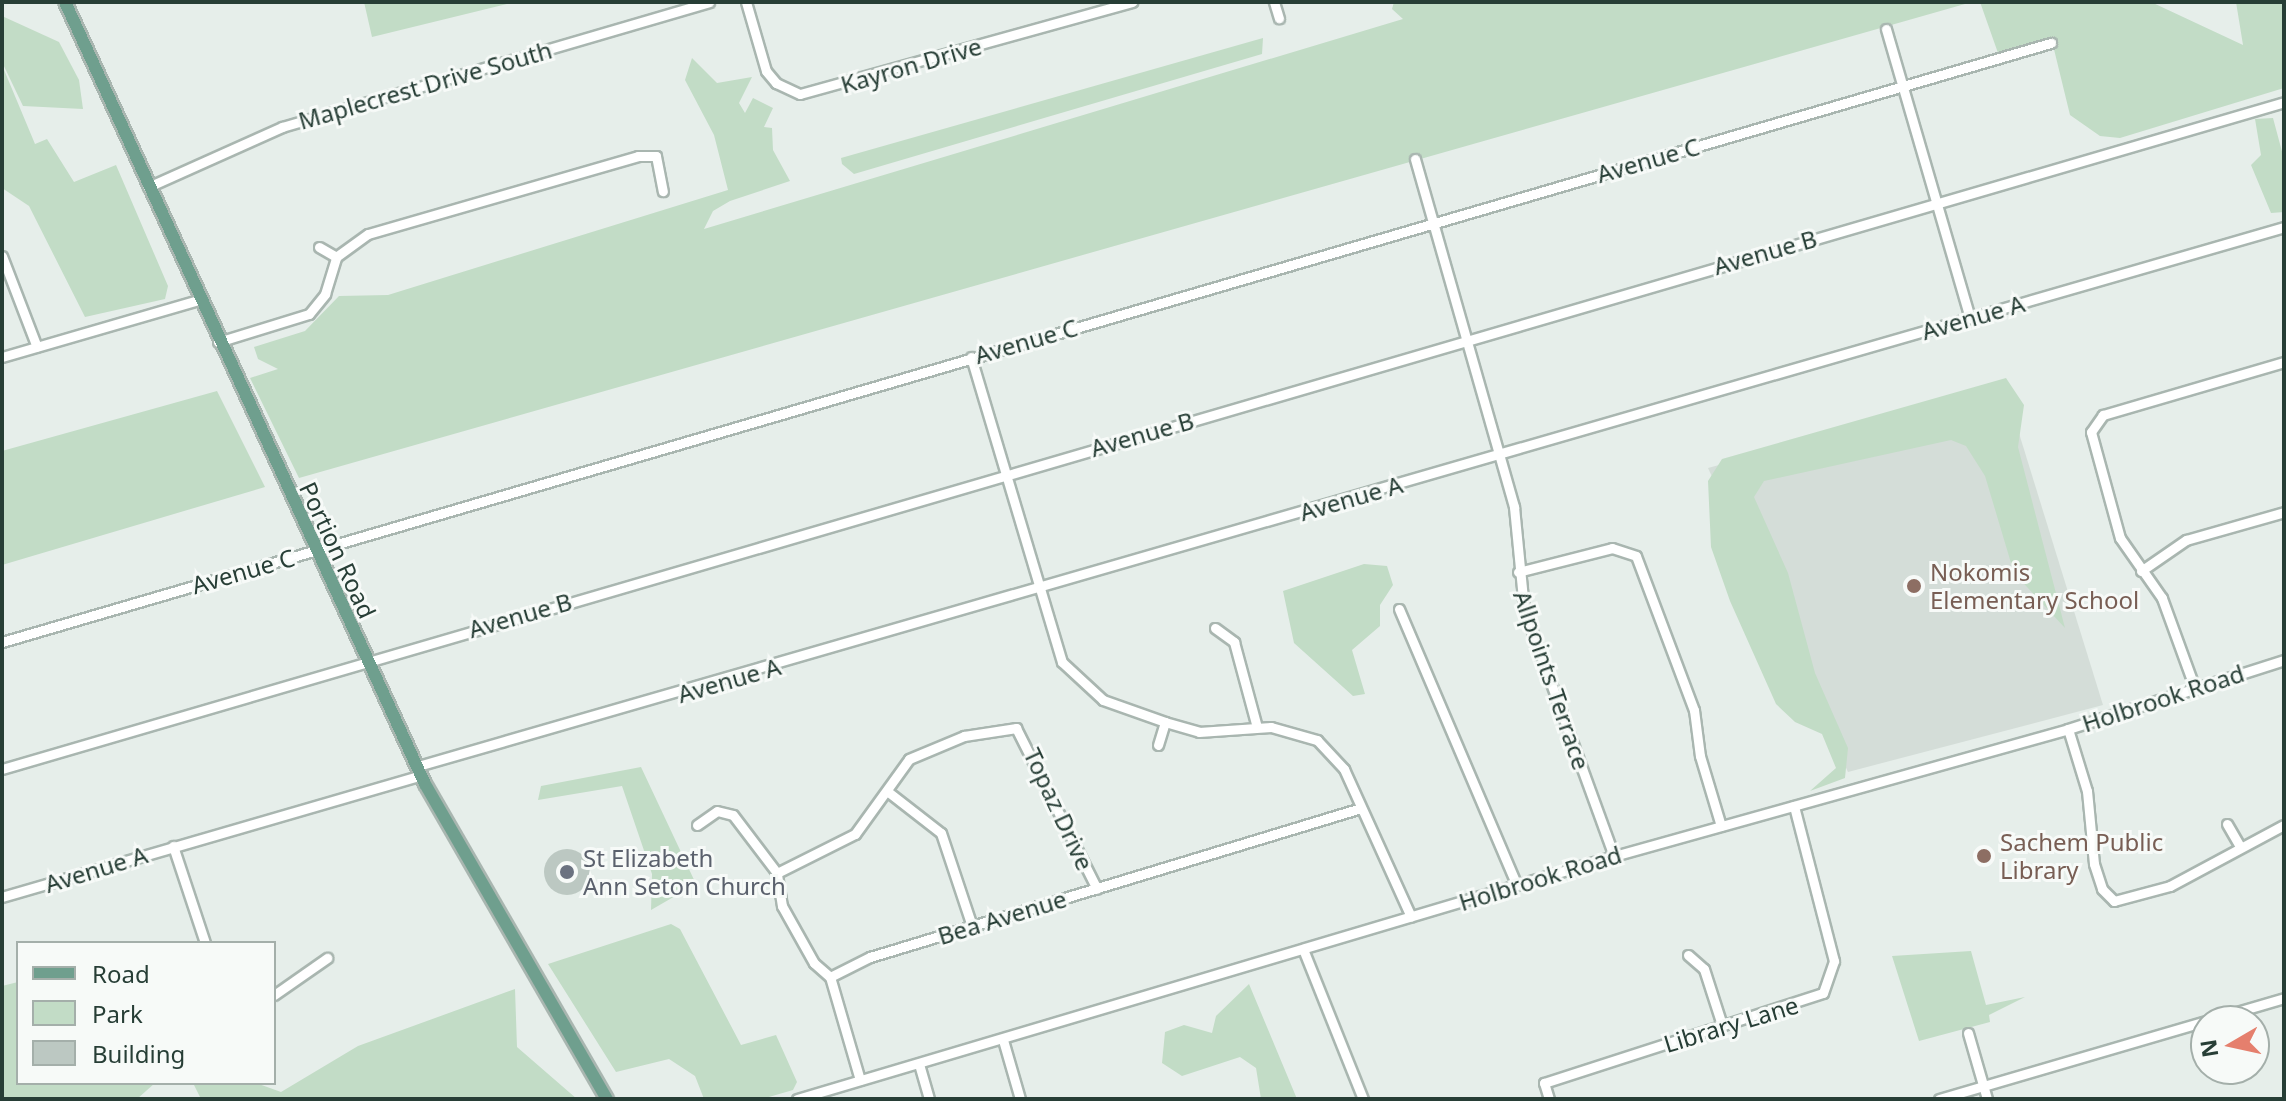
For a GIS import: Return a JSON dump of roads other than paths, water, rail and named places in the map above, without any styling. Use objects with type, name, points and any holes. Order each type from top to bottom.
[{"type":"main road","name":"Portion Road","points":[[65,2],[312,550],[419,770],[607,1099]]},
{"type":"street","name":"Maplecrest Drive South","points":[[148,187],[282,127],[682,6],[709,2]]},
{"type":"street","name":"Kayron Drive","points":[[746,2],[766,71],[776,83],[800,94],[1132,2]]},
{"type":"street","points":[[1274,2],[1279,18]]},
{"type":"street","points":[[1886,29],[1970,318]]},
{"type":"street","name":"Avenue C","points":[[2,642],[2051,43]]},
{"type":"street","name":"Avenue B","points":[[2,769],[2284,102]]},
{"type":"street","points":[[218,342],[309,314],[325,294],[336,257],[368,234],[638,156],[656,156],[663,191]]},
{"type":"street","name":"Allpoints Terrace","points":[[1415,159],[1500,454],[1519,534],[1518,572],[1529,626],[1614,856]]},
{"type":"street","name":"Avenue A","points":[[2,897],[419,770],[2284,227]]},
{"type":"street","points":[[319,247],[336,257]]},
{"type":"street","points":[[2,256],[37,347]]},
{"type":"street","points":[[2,357],[198,300]]},
{"type":"street","points":[[971,357],[1055,649],[1080,683],[1109,703],[1199,732],[1257,727],[1292,730],[1325,746],[1361,808],[1411,917]]},
{"type":"street","points":[[2194,686],[2172,617],[2120,538],[2092,444],[2093,425],[2103,415],[2284,362]]},
{"type":"street","points":[[2141,571],[2186,540],[2284,512]]},
{"type":"street","points":[[1518,572],[1612,548],[1636,556],[1694,710],[1700,756],[1721,826]]},
{"type":"street","points":[[1399,609],[1517,885]]},
{"type":"street","points":[[1215,628],[1234,642],[1257,727]]},
{"type":"street","name":"Holbrook Road","points":[[797,1099],[1614,856],[2068,729],[2194,686],[2284,660]]},
{"type":"street","points":[[1158,745],[1165,722]]},
{"type":"street","name":"Topaz Drive","points":[[777,873],[846,841],[917,752],[1000,726],[1016,728],[1097,889]]},
{"type":"street","points":[[2068,729],[2087,791],[2094,864],[2102,889],[2114,901],[2170,886],[2239,845],[2284,825]]},
{"type":"street","points":[[887,791],[941,833],[972,926]]},
{"type":"street","name":"Library Lane","points":[[1549,1099],[1544,1083],[1815,998],[1833,972],[1794,806]]},
{"type":"street","name":"Bea Avenue","points":[[830,977],[870,957],[1361,808]]},
{"type":"street","points":[[697,825],[717,811],[733,815],[777,873],[782,906],[814,963],[830,977],[860,1080]]},
{"type":"street","points":[[2227,824],[2239,845]]},
{"type":"street","points":[[173,846],[204,941]]},
{"type":"street","points":[[1303,949],[1363,1099]]},
{"type":"street","points":[[1688,955],[1704,969],[1722,1025]]},
{"type":"street","points":[[276,994],[327,958]]},
{"type":"street","points":[[1939,1099],[2284,998]]},
{"type":"street","points":[[1968,1033],[1987,1099]]},
{"type":"street","points":[[1003,1040],[1020,1099]]},
{"type":"street","points":[[919,1064],[929,1099]]},
{"type":"place","name":"Nokomis Elementary School","points":[[1914,586]]},
{"type":"place","name":"Sachem Public Library","points":[[1984,856]]},
{"type":"place","name":"St Elizabeth Ann Seton Church","points":[[567,872]]}]
